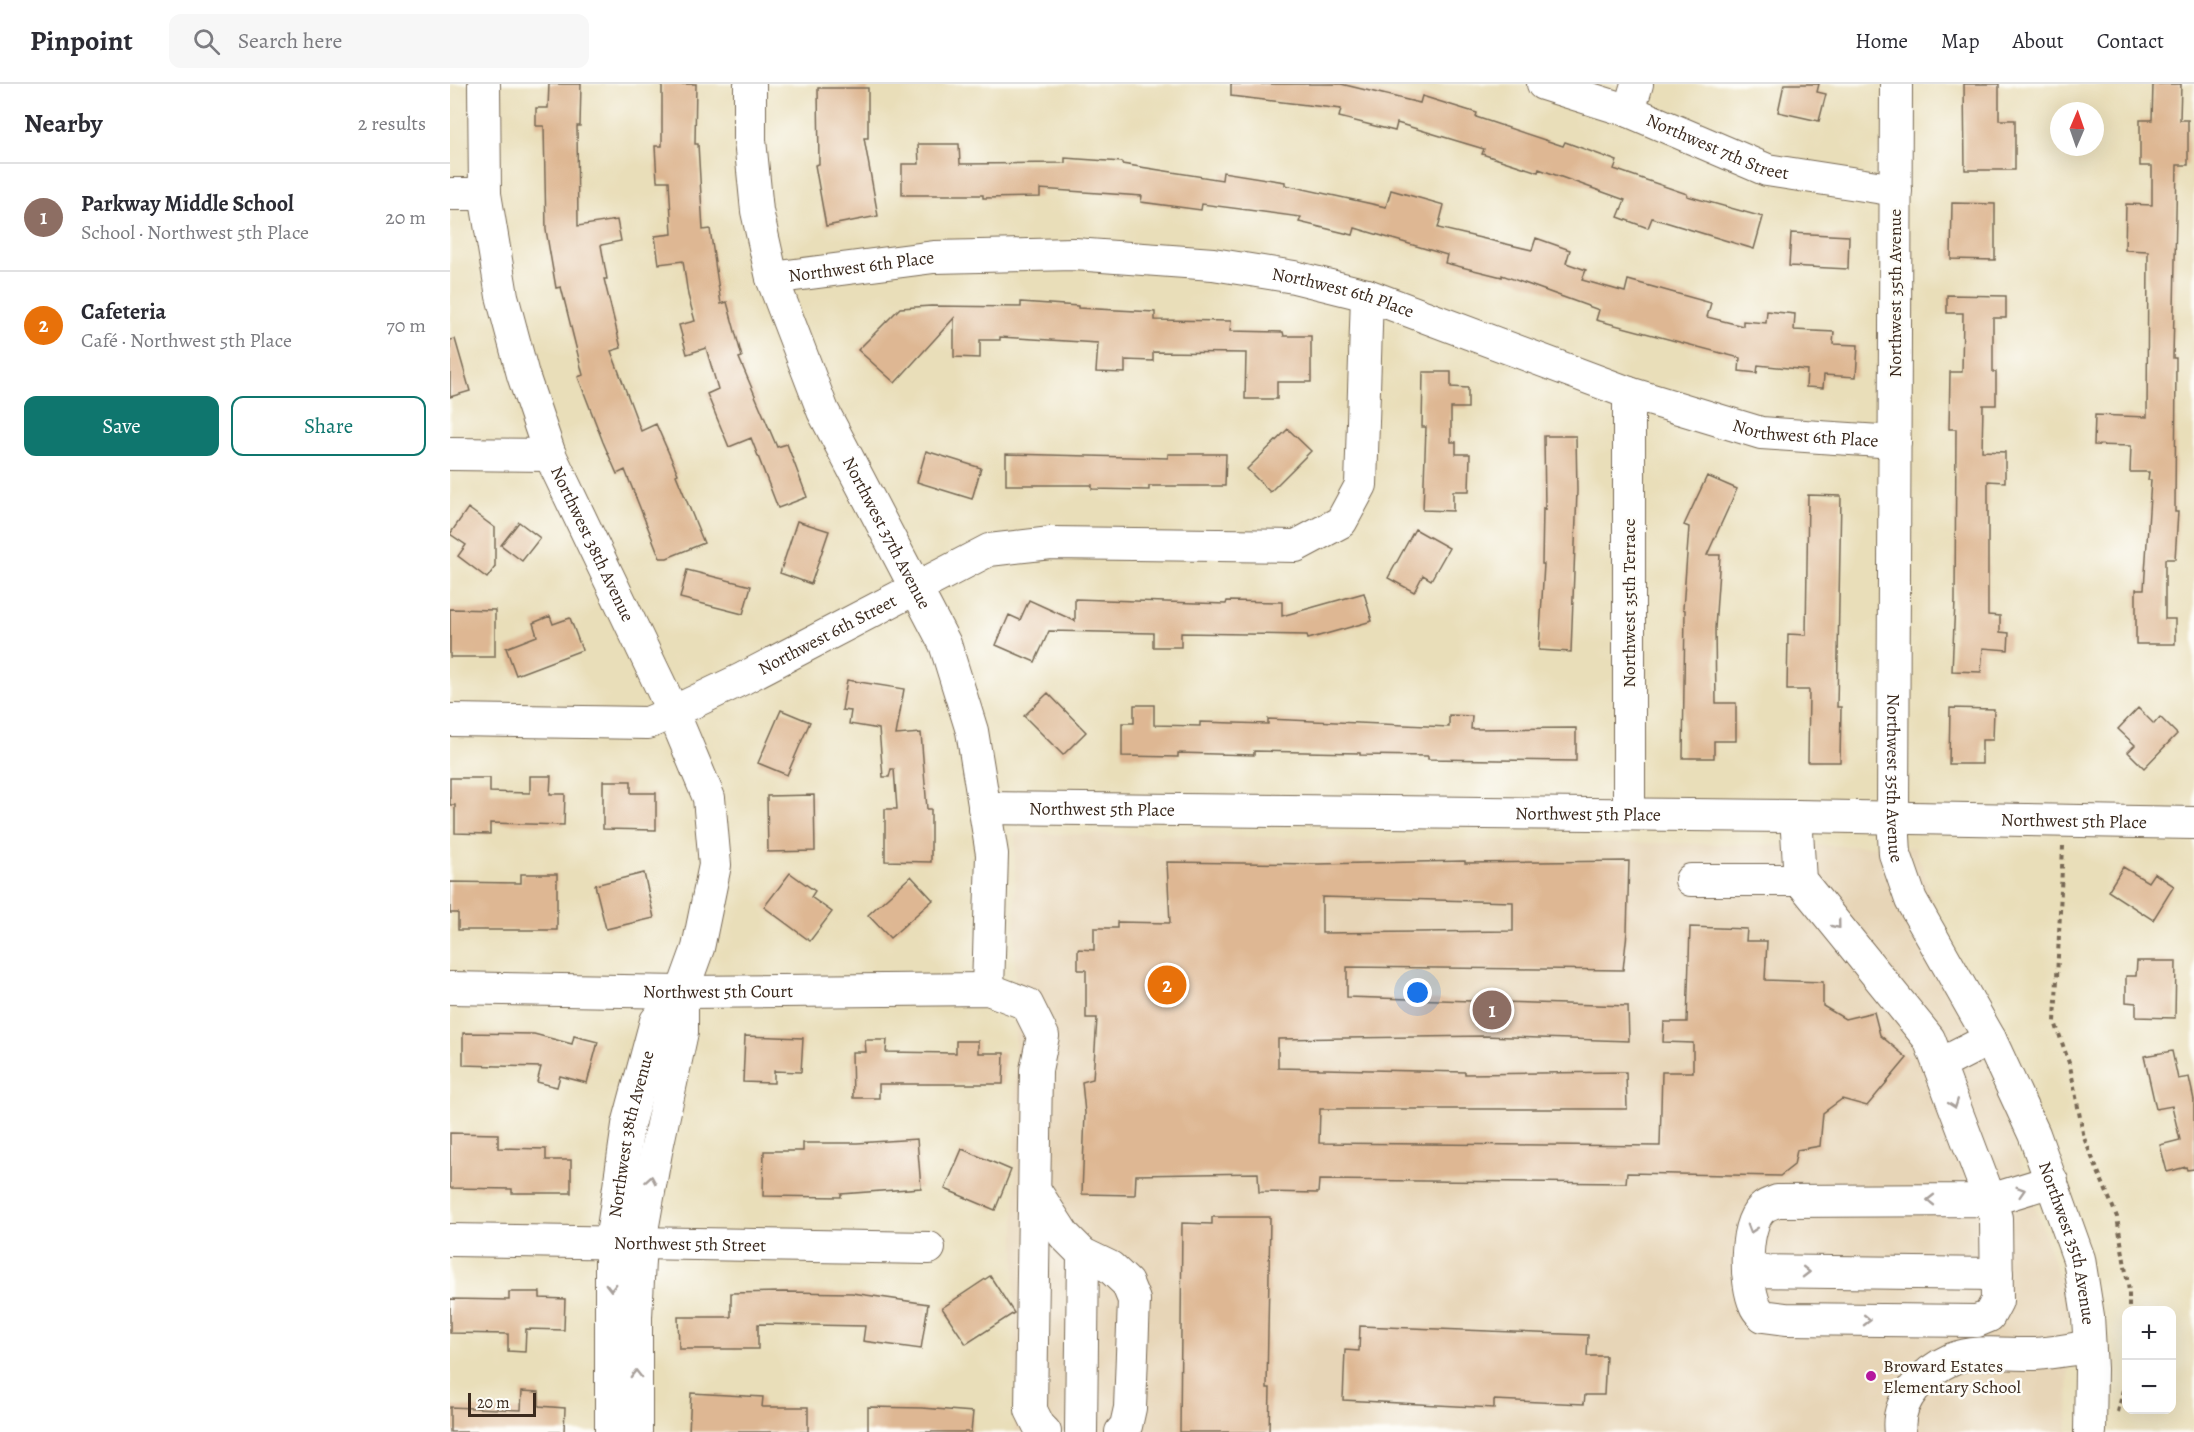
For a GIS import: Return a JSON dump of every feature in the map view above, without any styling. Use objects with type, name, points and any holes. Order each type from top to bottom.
[{"type":"street","name":"Northwest 38th Avenue","points":[[484,84],[485,194],[502,296],[523,375],[550,455],[673,712],[709,798],[715,865],[698,948],[682,992],[682,1032],[656,1152],[625,1242],[611,1432]]},
{"type":"street","name":"Northwest 37th Avenue","points":[[750,84],[750,140],[757,212],[772,278],[823,411],[945,644],[972,731],[992,854],[988,988]]},
{"type":"street","name":"Northwest 7th Street","points":[[1543,84],[1633,98],[1767,170],[1896,190]]},
{"type":"street","name":"Northwest 35th Avenue","points":[[1896,84],[1893,817],[1895,854],[1911,900],[1990,1040],[2034,1134],[2052,1181],[2079,1259],[2088,1316],[2090,1347],[2104,1425]]},
{"type":"street","points":[[450,194],[485,194]]},
{"type":"street","name":"Northwest 6th Place","points":[[772,278],[934,257],[1074,254],[1213,264],[1294,277],[1367,296],[1629,393],[1761,433],[1895,442]]},
{"type":"street","name":"Northwest 6th Street","points":[[450,720],[648,723],[989,550],[1052,543],[1296,546],[1341,522],[1361,485],[1367,296]]},
{"type":"street","name":"Northwest 35th Terrace","points":[[1629,393],[1629,814]]},
{"type":"street","points":[[450,454],[550,455]]},
{"type":"street","name":"Northwest 5th Place","points":[[984,808],[2194,822]]},
{"type":"street","points":[[1796,816],[1800,880],[1929,1039],[1990,1200],[1996,1218],[1997,1302],[1989,1316],[1977,1321],[1786,1319],[1763,1316],[1755,1305],[1748,1271],[1752,1222],[1763,1207],[1777,1201],[1990,1200],[2052,1181]]},
{"type":"street","points":[[1691,880],[1800,880]]},
{"type":"street","name":"Northwest 5th Court","points":[[450,988],[682,992],[988,988]]},
{"type":"street","points":[[988,988],[1027,1004],[1043,1036],[1036,1070],[1031,1410],[1039,1426],[1045,1432]]},
{"type":"street","points":[[1939,1065],[1990,1040]]},
{"type":"street","points":[[1035,1192],[1064,1235],[1083,1254],[1110,1267],[1127,1283],[1134,1300],[1130,1408],[1126,1426],[1120,1432]]},
{"type":"street","name":"Northwest 5th Street","points":[[450,1240],[930,1248]]},
{"type":"street","name":"Northwest 38th Avenue","points":[[625,1242],[636,1317],[636,1432]]},
{"type":"street","points":[[1081,1432],[1083,1254]]},
{"type":"street","points":[[1748,1271],[1997,1274]]},
{"type":"street","points":[[1900,1432],[1898,1423],[1906,1398],[1925,1375],[1953,1359],[1985,1354],[2035,1354],[2090,1347]]},
{"type":"path","points":[[2063,843],[2055,1022],[2070,1066],[2084,1138],[2117,1217],[2129,1291],[2129,1306]]},
{"type":"path","points":[[2104,1425],[2122,1387]]},
{"type":"shaded area","points":[[1015,833],[1915,847],[2069,1307],[2068,1432],[1015,1432]]},
{"type":"building","points":[[549,84],[581,84],[580,126],[577,126],[578,226],[617,220],[621,241],[601,245],[607,279],[604,279],[621,348],[611,351],[641,431],[656,424],[704,543],[667,558],[660,558],[625,470],[617,474],[578,377],[583,375],[561,287],[556,288],[546,230],[544,126],[536,126],[536,108],[548,108]]},
{"type":"building","points":[[662,84],[696,84],[695,144],[698,144],[703,230],[710,229],[721,304],[727,302],[742,357],[739,358],[777,447],[787,444],[807,497],[778,508],[751,438],[729,447],[707,394],[718,389],[706,348],[687,354],[679,325],[695,321],[683,261],[659,264],[655,236],[672,234],[669,181],[657,181],[655,146],[662,146]]},
{"type":"building","points":[[1231,84],[1341,84],[1420,103],[1422,96],[1477,113],[1476,117],[1563,146],[1565,142],[1617,161],[1614,169],[1687,194],[1687,196],[1763,217],[1754,249],[1652,218],[1648,228],[1618,217],[1625,200],[1539,169],[1538,172],[1482,154],[1484,149],[1397,123],[1395,131],[1339,117],[1341,109],[1231,96]]},
{"type":"building","points":[[1784,84],[1819,84],[1817,92],[1826,94],[1819,121],[1778,112]]},
{"type":"building","points":[[1964,84],[1999,84],[1999,120],[2015,120],[2015,170],[1965,170]]},
{"type":"building","points":[[2153,84],[2181,84],[2180,120],[2188,120],[2188,165],[2177,165],[2173,358],[2176,358],[2175,512],[2178,512],[2175,559],[2165,559],[2165,619],[2175,619],[2175,644],[2136,644],[2136,589],[2144,589],[2151,480],[2148,480],[2149,472],[2130,472],[2131,446],[2094,445],[2095,415],[2147,417],[2148,251],[2125,250],[2126,204],[2152,205],[2152,166],[2140,166],[2140,120],[2152,120]]},
{"type":"building","points":[[818,88],[868,88],[868,138],[864,138],[878,216],[826,226],[815,165],[819,164]]},
{"type":"building","points":[[918,144],[959,144],[960,164],[1065,163],[1065,158],[1122,162],[1122,164],[1222,180],[1223,172],[1285,182],[1285,185],[1386,207],[1391,190],[1444,205],[1438,228],[1532,250],[1536,238],[1570,250],[1566,263],[1586,270],[1582,280],[1625,292],[1628,280],[1711,303],[1707,317],[1743,326],[1743,321],[1766,323],[1767,311],[1795,314],[1794,330],[1834,332],[1833,344],[1858,345],[1856,377],[1824,375],[1823,388],[1806,387],[1807,370],[1758,365],[1757,373],[1739,371],[1740,358],[1596,320],[1599,310],[1502,275],[1502,277],[1445,263],[1447,255],[1355,228],[1353,235],[1299,222],[1301,217],[1202,204],[1201,210],[1141,202],[1142,196],[1040,189],[1040,197],[983,198],[983,195],[902,195],[902,164],[919,164]]},
{"type":"building","points":[[1952,203],[1995,204],[1995,260],[1951,259]]},
{"type":"building","points":[[1791,233],[1849,236],[1848,269],[1789,266]]},
{"type":"building","points":[[1947,295],[2006,296],[2006,318],[1993,318],[1993,372],[1996,372],[1996,405],[1983,405],[1982,451],[2005,452],[2005,482],[1988,481],[1988,615],[2000,616],[2000,632],[2009,633],[2008,650],[1983,648],[1981,672],[1952,671],[1955,601],[1956,429],[1949,429],[1950,372],[1962,372],[1963,313],[1947,313]]},
{"type":"building","points":[[1021,302],[1155,312],[1155,320],[1231,321],[1230,331],[1283,332],[1284,336],[1311,336],[1311,382],[1277,382],[1277,399],[1245,399],[1246,353],[1153,352],[1153,361],[1125,360],[1125,373],[1096,372],[1098,343],[1000,337],[1000,340],[980,340],[980,358],[954,357],[954,318],[895,383],[858,350],[900,308],[1021,307]]},
{"type":"building","points":[[455,339],[470,391],[450,397],[450,340]]},
{"type":"building","points":[[1423,372],[1451,372],[1451,387],[1468,388],[1468,408],[1451,408],[1451,442],[1456,442],[1456,454],[1470,454],[1469,491],[1453,491],[1453,511],[1423,510],[1426,427],[1422,427]]},
{"type":"building","points":[[1288,429],[1311,451],[1270,492],[1247,469]]},
{"type":"building","points":[[1544,436],[1576,436],[1577,491],[1571,652],[1539,650],[1544,564],[1542,564],[1543,508],[1545,509]]},
{"type":"building","points":[[926,451],[981,468],[972,499],[917,482]]},
{"type":"building","points":[[1006,454],[1168,458],[1168,454],[1226,454],[1225,486],[1149,486],[1149,490],[1092,489],[1092,485],[1006,485]]},
{"type":"building","points":[[1707,476],[1737,489],[1707,555],[1720,555],[1715,628],[1716,703],[1736,703],[1736,741],[1714,741],[1714,758],[1683,758],[1685,610],[1683,609],[1689,527],[1684,525]]},
{"type":"building","points":[[1808,495],[1841,496],[1837,707],[1841,707],[1840,762],[1808,762],[1809,690],[1787,690],[1788,634],[1806,635]]},
{"type":"building","points":[[468,508],[495,528],[495,567],[487,578],[458,556],[466,545],[450,534]]},
{"type":"building","points":[[797,521],[829,531],[811,584],[780,573]]},
{"type":"building","points":[[519,522],[540,538],[522,561],[501,545]]},
{"type":"building","points":[[1415,529],[1449,548],[1431,580],[1423,575],[1414,592],[1388,578]]},
{"type":"building","points":[[687,570],[751,586],[743,614],[680,598]]},
{"type":"building","points":[[1364,593],[1372,621],[1308,639],[1307,635],[1181,633],[1181,647],[1153,647],[1153,633],[1049,631],[1035,662],[996,645],[1009,615],[1020,620],[1029,600],[1075,621],[1075,599],[1226,604],[1227,601],[1282,602],[1282,616]]},
{"type":"building","points":[[450,609],[495,610],[495,657],[450,657]]},
{"type":"building","points":[[550,616],[553,624],[570,618],[582,650],[516,675],[506,648],[537,636],[533,623]]},
{"type":"building","points":[[847,680],[904,689],[896,735],[921,733],[927,809],[931,809],[931,862],[885,861],[885,809],[897,809],[894,769],[891,769],[889,777],[883,777],[879,729],[849,724],[851,711],[842,710]]},
{"type":"building","points":[[1048,693],[1086,732],[1063,755],[1024,716]]},
{"type":"building","points":[[1134,705],[1154,705],[1154,725],[1200,726],[1200,722],[1268,724],[1268,719],[1449,727],[1449,715],[1472,716],[1471,729],[1576,728],[1576,761],[1428,759],[1428,756],[1254,751],[1254,755],[1178,753],[1178,757],[1122,756],[1122,723],[1134,723]]},
{"type":"building","points":[[1950,708],[1994,709],[1993,740],[1982,740],[1982,764],[1949,764]]},
{"type":"building","points":[[2138,708],[2154,724],[2160,717],[2177,734],[2144,768],[2128,752],[2135,745],[2118,729]]},
{"type":"building","points":[[781,710],[810,722],[787,775],[758,763]]},
{"type":"building","points":[[530,776],[551,776],[550,794],[565,794],[564,825],[490,823],[490,834],[455,833],[455,805],[450,805],[450,778],[490,778],[490,792],[530,793]]},
{"type":"building","points":[[603,781],[631,781],[631,793],[656,793],[656,830],[603,829]]},
{"type":"building","points":[[814,795],[815,851],[768,852],[767,796]]},
{"type":"building","points":[[1629,861],[1627,932],[1623,970],[1347,967],[1347,997],[1628,1006],[1629,1041],[1484,1036],[1278,1039],[1278,1068],[1465,1072],[1465,1074],[1626,1072],[1627,1109],[1320,1109],[1319,1143],[1660,1146],[1662,1072],[1693,1072],[1693,1043],[1663,1042],[1664,1022],[1687,1022],[1690,927],[1747,929],[1746,941],[1767,941],[1765,980],[1823,982],[1823,1006],[1845,1019],[1874,1012],[1880,1035],[1907,1058],[1867,1106],[1842,1099],[1823,1113],[1820,1146],[1797,1150],[1794,1165],[1780,1176],[1627,1173],[1626,1183],[1319,1180],[1318,1193],[1259,1192],[1258,1173],[1136,1175],[1135,1195],[1082,1194],[1085,1113],[1082,1082],[1093,1079],[1097,1018],[1086,1018],[1086,970],[1078,970],[1078,949],[1094,950],[1094,928],[1117,928],[1117,922],[1170,923],[1167,862],[1318,864]],"holes":[[[1322,897],[1513,902],[1513,931],[1322,933]]]},
{"type":"building","points":[[2123,867],[2148,882],[2154,873],[2174,886],[2153,920],[2108,891]]},
{"type":"building","points":[[644,873],[654,918],[606,929],[595,885]]},
{"type":"building","points":[[790,873],[815,891],[811,897],[832,912],[810,941],[764,907]]},
{"type":"building","points":[[521,874],[557,874],[557,930],[458,930],[458,913],[450,913],[450,882],[521,883]]},
{"type":"building","points":[[911,876],[933,900],[890,938],[868,915]]},
{"type":"building","points":[[2137,961],[2176,961],[2175,1018],[2136,1017],[2136,1003],[2126,1002],[2126,976],[2136,976]]},
{"type":"building","points":[[463,1033],[534,1034],[572,1044],[574,1036],[598,1042],[587,1083],[560,1076],[557,1087],[537,1082],[541,1067],[463,1065]]},
{"type":"building","points":[[745,1036],[803,1038],[801,1072],[774,1071],[774,1083],[743,1082]]},
{"type":"building","points":[[865,1040],[887,1040],[886,1052],[956,1053],[956,1041],[978,1041],[978,1053],[1004,1053],[1003,1084],[879,1084],[879,1098],[853,1098],[852,1052],[866,1052]]},
{"type":"building","points":[[2172,1051],[2178,1079],[2189,1077],[2194,1100],[2194,1169],[2187,1170],[2186,1167],[2167,1172],[2160,1145],[2180,1140],[2172,1106],[2156,1109],[2144,1056]]},
{"type":"building","points":[[450,1133],[498,1134],[498,1148],[546,1149],[546,1160],[571,1160],[571,1193],[512,1193],[512,1189],[450,1188]]},
{"type":"building","points":[[917,1139],[921,1188],[841,1194],[841,1197],[763,1196],[764,1151],[803,1151],[803,1143],[857,1143]]},
{"type":"building","points":[[962,1149],[1011,1170],[995,1210],[945,1189]]},
{"type":"building","points":[[1212,1217],[1270,1217],[1267,1388],[1270,1388],[1269,1432],[1180,1432],[1182,1223],[1212,1224]]},
{"type":"building","points":[[990,1276],[1014,1313],[966,1344],[942,1308]]},
{"type":"building","points":[[509,1292],[540,1292],[540,1298],[565,1299],[564,1330],[526,1329],[525,1352],[508,1351],[508,1334],[450,1333],[450,1299],[509,1300]]},
{"type":"building","points":[[731,1293],[852,1293],[928,1304],[921,1349],[863,1341],[865,1326],[758,1324],[758,1349],[679,1349],[678,1317],[731,1317]]},
{"type":"building","points":[[1360,1326],[1588,1335],[1587,1356],[1606,1356],[1604,1395],[1585,1395],[1584,1404],[1494,1400],[1494,1408],[1343,1400],[1345,1350],[1359,1351]]},
{"type":"building","points":[[522,1391],[539,1392],[539,1406],[565,1408],[564,1432],[450,1432],[450,1407],[521,1410]]},
{"type":"building","points":[[691,1393],[763,1397],[762,1407],[808,1407],[808,1432],[689,1432]]},
{"type":"building","points":[[868,1407],[973,1412],[971,1432],[868,1432]]},
{"type":"place","name":"Cafeteria","points":[[1167,985]]},
{"type":"place","name":"Parkway Middle School","points":[[1492,1010]]},
{"type":"place","name":"Broward Estates Elementary School","points":[[1871,1376]]}]
